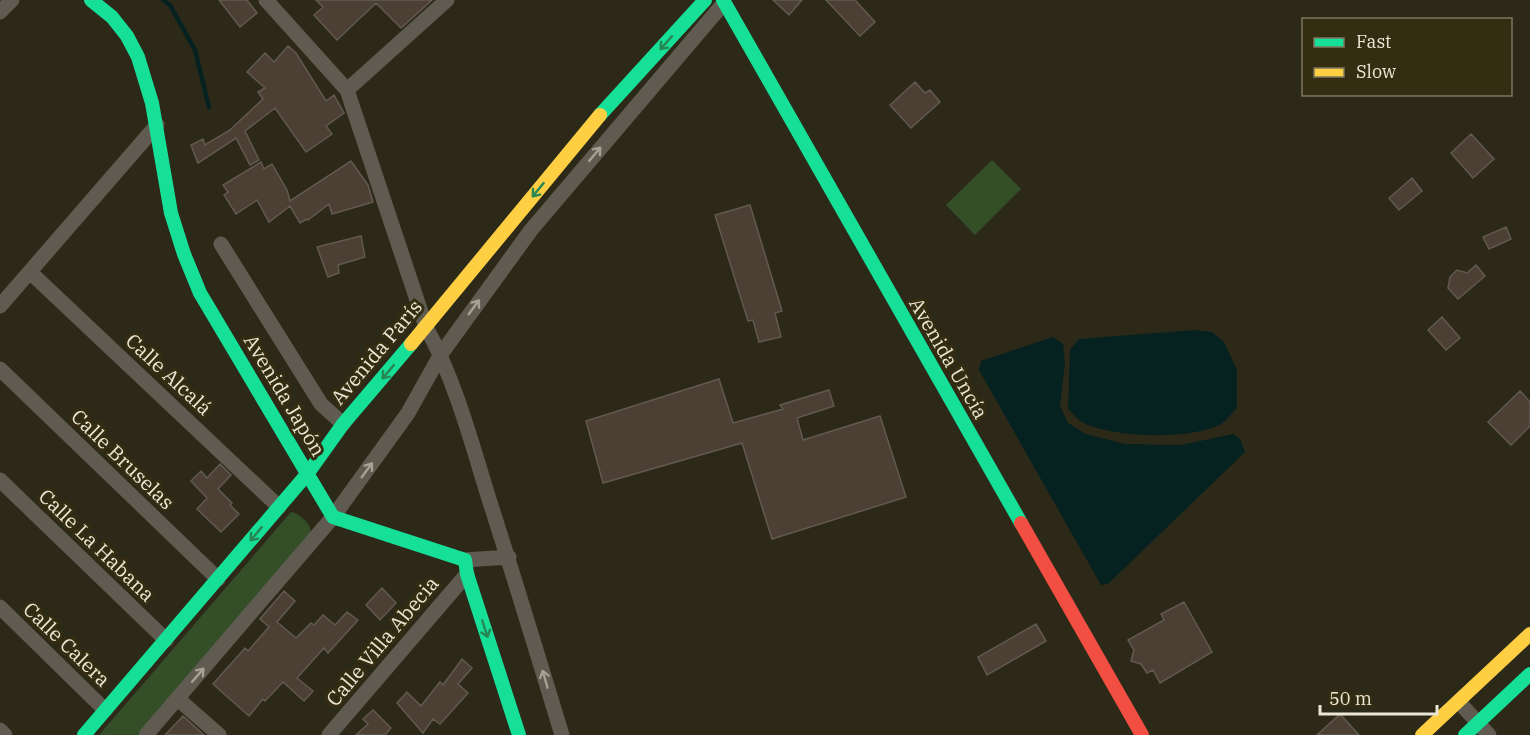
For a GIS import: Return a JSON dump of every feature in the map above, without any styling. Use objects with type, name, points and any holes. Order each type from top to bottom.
[{"type":"street","points":[[0,12],[12,0]]},
{"type":"street","name":"Avenida Japón","points":[[91,0],[112,18],[130,42],[143,68],[157,125],[168,199],[190,274],[206,306],[333,517]]},
{"type":"street","points":[[266,0],[347,90],[426,327],[441,354],[509,557],[562,735]]},
{"type":"street","points":[[347,90],[447,0]]},
{"type":"street","name":"Avenida París","points":[[84,735],[308,473],[343,424],[590,128],[705,0]]},
{"type":"street","points":[[146,735],[333,517],[408,413],[441,354],[531,230],[723,1]]},
{"type":"street","name":"Avenida Uncía","points":[[723,1],[1142,735]]},
{"type":"street","points":[[0,306],[157,125]]},
{"type":"street","points":[[221,244],[321,404],[343,424]]},
{"type":"street","name":"Calle Alcalá","points":[[30,272],[279,507]]},
{"type":"street","name":"Calle Bruselas","points":[[0,369],[218,579]]},
{"type":"street","name":"Calle La Habana","points":[[0,480],[166,640]]},
{"type":"street","points":[[333,517],[466,567],[509,557]]},
{"type":"street","points":[[466,567],[519,735]]},
{"type":"street","name":"Calle Villa Abecia","points":[[329,735],[466,567]]},
{"type":"street","name":"Calle Calera","points":[[0,607],[105,710]]},
{"type":"street","points":[[1422,735],[1530,634]]},
{"type":"street","points":[[1465,735],[1530,674]]},
{"type":"street","points":[[178,699],[219,735]]},
{"type":"street","points":[[1459,702],[1489,735]]},
{"type":"street","points":[[0,730],[5,735]]},
{"type":"green space","points":[[992,160],[1021,189],[975,235],[946,205]]},
{"type":"green space","points":[[291,512],[304,519],[311,532],[138,735],[99,735]]},
{"type":"water","points":[[1195,330],[1212,332],[1224,342],[1237,370],[1237,408],[1224,422],[1211,428],[1175,435],[1132,434],[1095,427],[1080,421],[1068,409],[1070,350],[1079,339]]},
{"type":"water","points":[[1053,337],[1063,344],[1065,364],[1060,406],[1068,423],[1086,434],[1125,444],[1181,445],[1233,434],[1240,439],[1245,452],[1108,584],[1101,585],[979,370],[981,361]]},
{"type":"building","points":[[219,0],[247,0],[257,13],[240,27]]},
{"type":"building","points":[[316,0],[432,0],[401,28],[376,3],[337,40],[314,15],[323,7]]},
{"type":"building","points":[[773,0],[802,0],[789,15]]},
{"type":"building","points":[[826,0],[855,0],[875,22],[860,36]]},
{"type":"building","points":[[288,46],[296,53],[326,101],[334,95],[344,113],[326,126],[332,134],[306,152],[275,108],[245,131],[259,160],[250,165],[236,138],[198,163],[191,145],[203,139],[205,145],[230,130],[263,99],[258,92],[265,88],[247,72],[265,53],[274,62]]},
{"type":"building","points":[[915,82],[925,93],[930,90],[940,102],[911,128],[890,105]]},
{"type":"building","points":[[1471,134],[1494,159],[1473,178],[1451,153]]},
{"type":"building","points":[[351,161],[368,185],[373,202],[332,214],[329,204],[308,220],[300,223],[290,206],[269,222],[257,200],[236,214],[224,195],[228,192],[223,185],[261,162],[264,169],[272,164],[287,190],[290,201]]},
{"type":"building","points":[[1412,178],[1422,191],[1399,210],[1389,198]]},
{"type":"building","points":[[750,205],[782,311],[775,313],[781,337],[759,342],[753,320],[748,321],[715,215]]},
{"type":"building","points":[[1506,227],[1511,239],[1489,249],[1483,237]]},
{"type":"building","points":[[361,236],[365,257],[338,265],[339,273],[328,277],[317,247]]},
{"type":"building","points":[[1476,265],[1485,276],[1458,299],[1448,288],[1450,277],[1457,270],[1467,273]]},
{"type":"building","points":[[1442,317],[1460,338],[1446,350],[1428,330]]},
{"type":"building","points":[[719,379],[733,423],[783,409],[780,405],[829,390],[834,406],[797,418],[803,440],[880,416],[906,497],[772,539],[742,443],[603,483],[586,421]]},
{"type":"building","points":[[1520,391],[1530,402],[1530,426],[1511,445],[1488,422]]},
{"type":"building","points":[[220,464],[231,475],[218,489],[239,514],[221,532],[197,509],[207,498],[191,481],[201,471],[207,478]]},
{"type":"building","points":[[382,588],[396,603],[380,620],[366,605]]},
{"type":"building","points":[[284,591],[295,601],[277,622],[296,638],[323,615],[335,625],[347,612],[358,620],[328,653],[324,648],[297,678],[313,691],[304,701],[283,682],[265,701],[263,699],[249,716],[213,684],[245,648],[248,651],[269,627],[260,619]]},
{"type":"building","points":[[1184,602],[1212,652],[1160,683],[1153,670],[1147,673],[1141,664],[1131,661],[1134,650],[1128,640],[1164,620],[1161,614]]},
{"type":"building","points":[[1036,624],[1046,641],[987,675],[978,657]]},
{"type":"building","points":[[462,659],[472,668],[458,684],[468,693],[440,724],[433,719],[423,733],[397,703],[407,692],[421,706],[440,682],[443,685]]},
{"type":"building","points":[[373,710],[391,728],[385,735],[356,735],[368,724],[363,719]]},
{"type":"building","points":[[1340,714],[1359,735],[1317,735]]},
{"type":"building","points":[[183,716],[204,735],[165,735]]},
{"type":"waterway","points":[[163,0],[170,5],[195,50],[209,107]]},
{"type":"traffic: fast","points":[[91,0],[112,17],[127,36],[138,57],[152,103],[171,213],[200,293],[333,517],[465,560],[467,574],[519,735]]},
{"type":"traffic: fast","points":[[600,115],[705,0]]},
{"type":"traffic: fast","points":[[723,0],[1021,523]]},
{"type":"traffic: fast","points":[[84,735],[308,473],[343,424],[411,344]]},
{"type":"traffic: fast","points":[[1465,735],[1530,674]]},
{"type":"traffic: slow","points":[[411,344],[600,115]]},
{"type":"traffic: slow","points":[[1422,735],[1530,634]]},
{"type":"traffic: jam","points":[[1021,523],[1142,735]]}]
